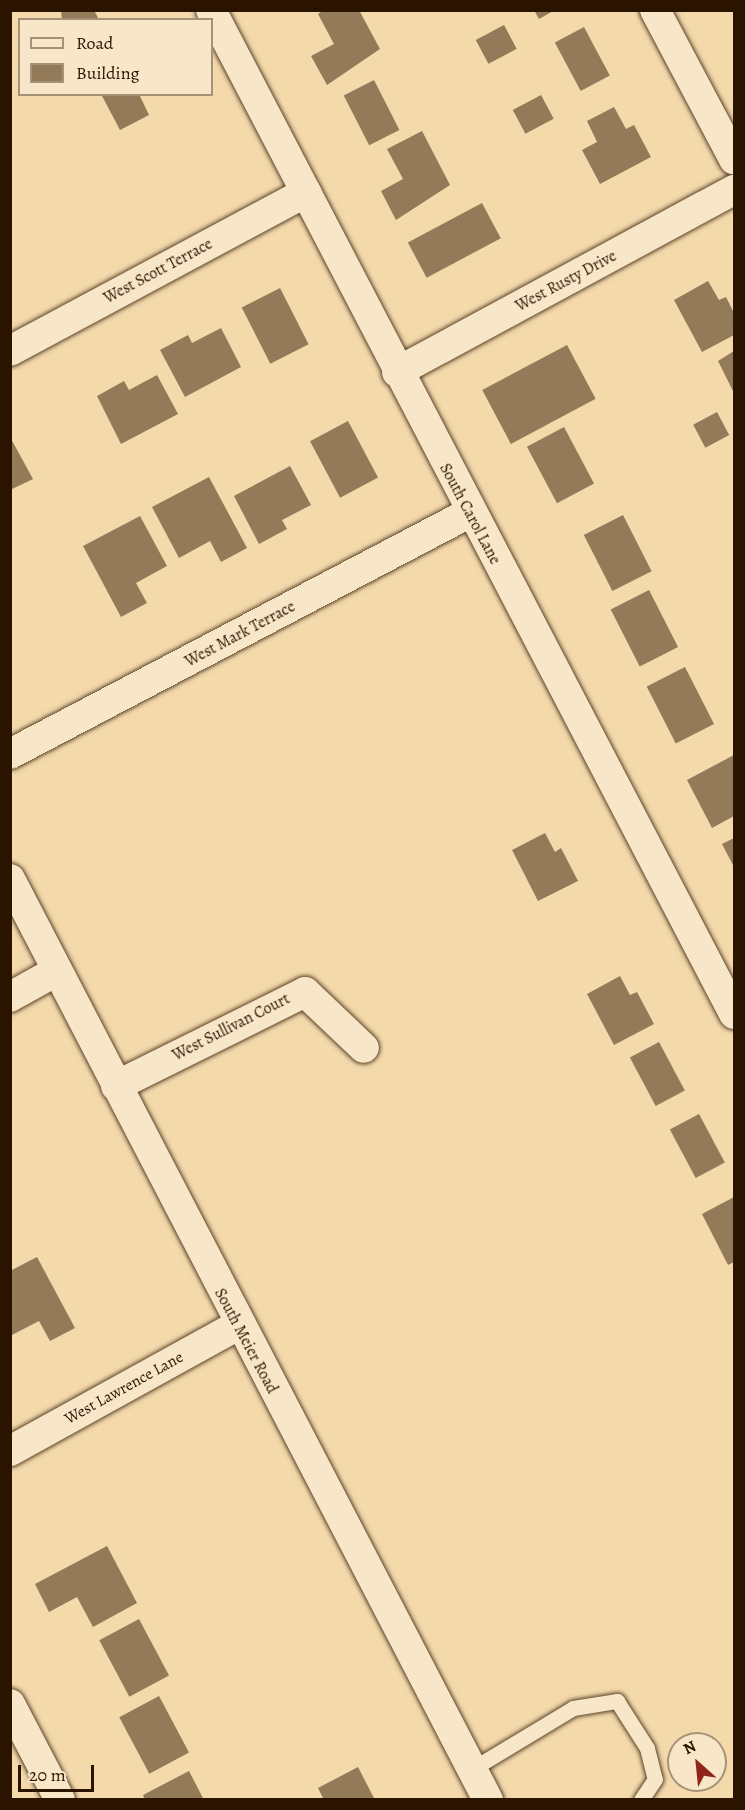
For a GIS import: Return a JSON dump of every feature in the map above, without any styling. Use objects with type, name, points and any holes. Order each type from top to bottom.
[{"type":"street","name":"South Carol Lane","points":[[211,10],[469,513],[735,1014]]},
{"type":"street","points":[[655,10],[735,159]]},
{"type":"street","name":"West Rusty Drive","points":[[397,372],[735,190]]},
{"type":"street","name":"West Scott Terrace","points":[[10,351],[306,192]]},
{"type":"street","name":"West Mark Terrace","points":[[10,754],[469,513]]},
{"type":"street","name":"South Meier Road","points":[[10,879],[55,972],[238,1325],[488,1800]]},
{"type":"street","points":[[10,997],[55,972]]},
{"type":"street","name":"West Sullivan Court","points":[[116,1086],[305,992],[364,1048]]},
{"type":"street","name":"West Lawrence Lane","points":[[10,1451],[238,1325]]},
{"type":"street","points":[[10,1704],[60,1800]]},
{"type":"lane","points":[[472,1769],[573,1708],[617,1701],[647,1748],[655,1779],[641,1800]]},
{"type":"building","points":[[61,10],[94,10],[98,18],[62,18]]},
{"type":"building","points":[[324,10],[359,10],[380,49],[327,85],[311,56],[334,44],[318,14]]},
{"type":"building","points":[[534,10],[555,10],[539,19]]},
{"type":"building","points":[[504,25],[517,49],[488,64],[476,40]]},
{"type":"building","points":[[584,27],[610,76],[581,91],[555,42]]},
{"type":"building","points":[[374,80],[399,130],[369,145],[344,95]]},
{"type":"building","points":[[541,95],[554,119],[525,134],[513,110]]},
{"type":"building","points":[[102,96],[140,96],[149,115],[120,130]]},
{"type":"building","points":[[614,107],[626,129],[634,125],[651,157],[600,184],[582,150],[597,142],[587,121]]},
{"type":"building","points":[[422,131],[450,185],[396,220],[381,191],[403,179],[387,149]]},
{"type":"building","points":[[482,203],[501,238],[427,278],[408,242]]},
{"type":"building","points":[[708,281],[719,300],[726,297],[734,313],[734,335],[702,352],[674,300]]},
{"type":"building","points":[[280,288],[309,344],[270,364],[242,308]]},
{"type":"building","points":[[221,328],[241,367],[185,397],[160,350],[188,335],[192,343]]},
{"type":"building","points":[[567,345],[596,399],[511,444],[482,390]]},
{"type":"building","points":[[734,351],[734,393],[718,361]]},
{"type":"building","points":[[157,375],[178,414],[121,444],[97,396],[124,381],[129,390]]},
{"type":"building","points":[[717,412],[729,435],[705,448],[693,425]]},
{"type":"building","points":[[348,421],[378,478],[340,498],[310,441]]},
{"type":"building","points":[[564,427],[594,484],[557,503],[527,447]]},
{"type":"building","points":[[10,437],[33,479],[10,490]]},
{"type":"building","points":[[290,466],[311,505],[282,520],[287,529],[259,544],[234,496]]},
{"type":"building","points":[[209,477],[247,548],[221,562],[210,541],[179,558],[152,507]]},
{"type":"building","points":[[623,515],[652,571],[612,591],[584,535]]},
{"type":"building","points":[[140,516],[167,566],[136,583],[147,603],[121,617],[83,546]]},
{"type":"building","points":[[649,590],[678,647],[640,667],[611,610]]},
{"type":"building","points":[[685,667],[714,724],[676,744],[647,687]]},
{"type":"building","points":[[734,755],[734,816],[712,828],[687,780]]},
{"type":"building","points":[[545,833],[555,852],[561,848],[578,881],[538,901],[512,850]]},
{"type":"building","points":[[734,838],[734,867],[722,844]]},
{"type":"building","points":[[620,976],[630,995],[637,992],[654,1024],[614,1045],[587,994]]},
{"type":"building","points":[[659,1042],[685,1091],[656,1106],[630,1057]]},
{"type":"building","points":[[699,1114],[725,1163],[696,1178],[670,1129]]},
{"type":"building","points":[[734,1197],[734,1262],[728,1265],[702,1214]]},
{"type":"building","points":[[37,1257],[75,1328],[50,1341],[39,1321],[10,1336],[10,1271]]},
{"type":"building","points":[[107,1546],[137,1603],[93,1627],[77,1597],[49,1612],[35,1584]]},
{"type":"building","points":[[139,1619],[169,1676],[129,1697],[99,1640]]},
{"type":"building","points":[[159,1696],[189,1753],[149,1774],[119,1717]]},
{"type":"building","points":[[358,1767],[375,1800],[324,1800],[318,1788]]},
{"type":"building","points":[[189,1771],[204,1800],[145,1800],[143,1795]]}]
